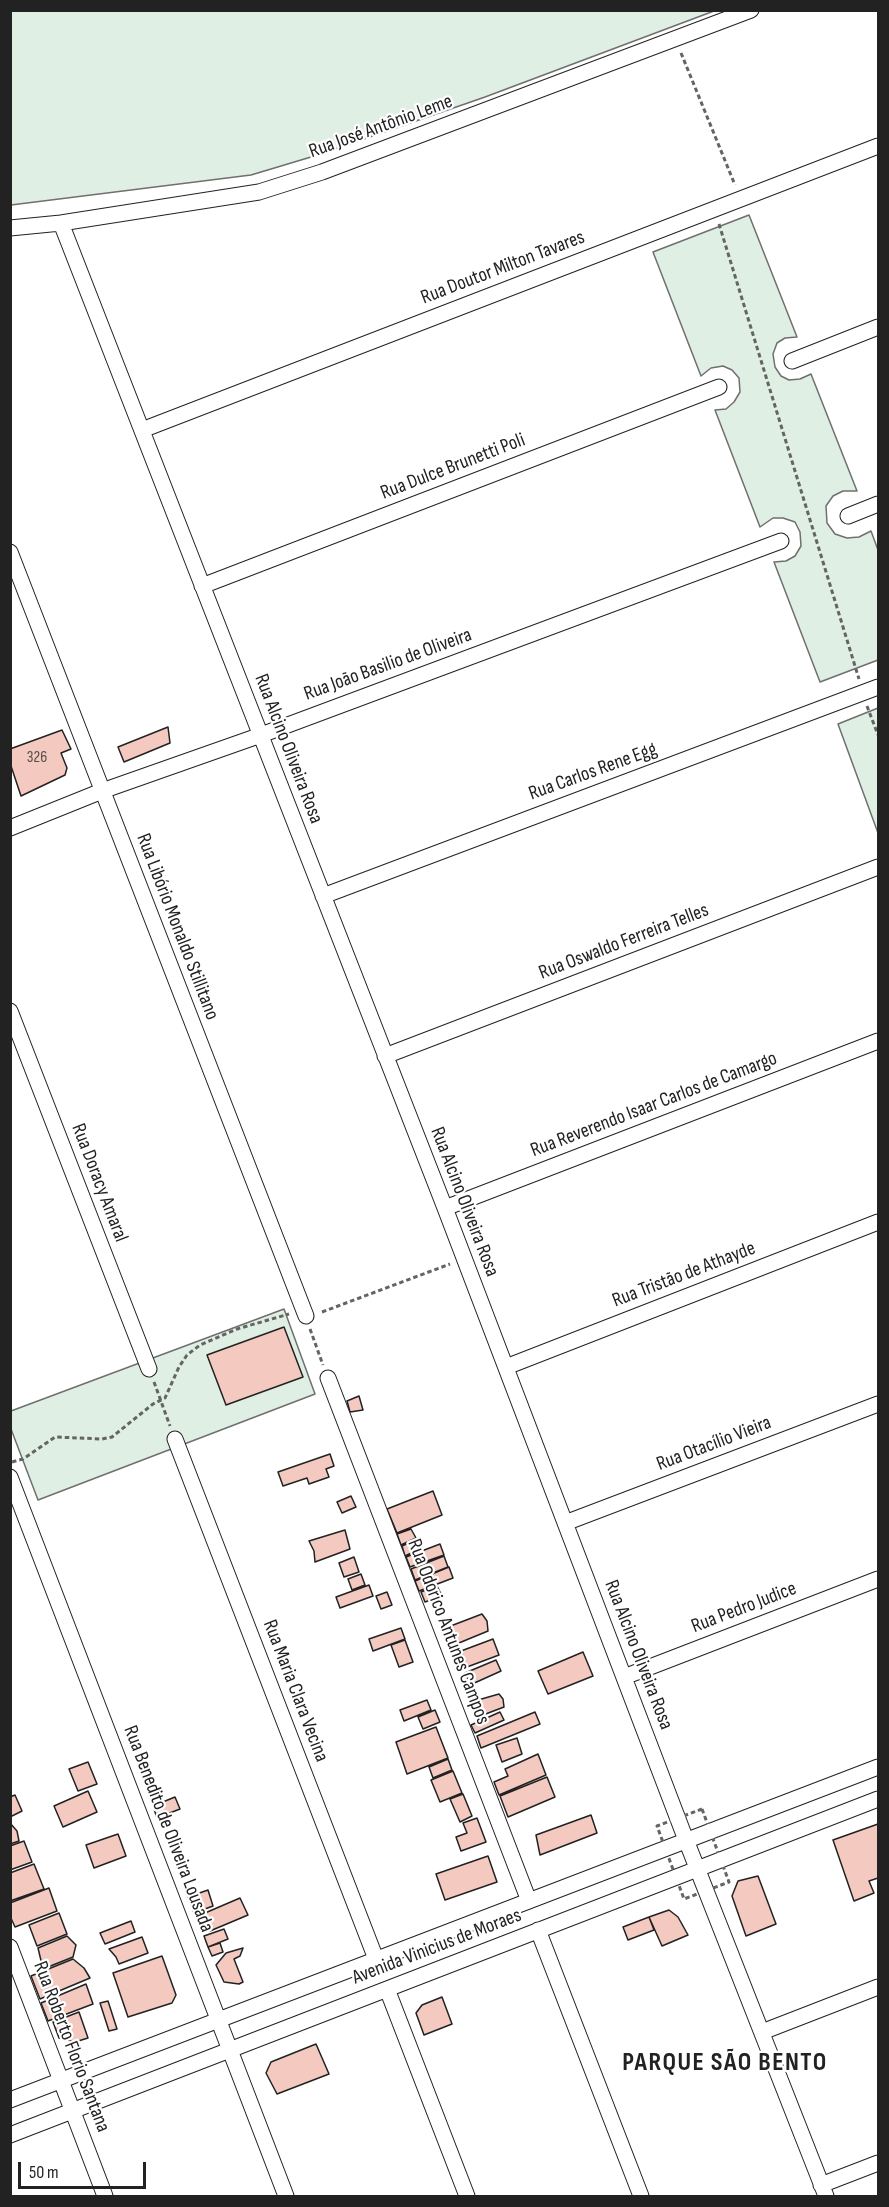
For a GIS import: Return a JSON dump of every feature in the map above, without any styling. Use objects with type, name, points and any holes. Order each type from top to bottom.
[{"type":"street","name":"Rua José Antônio Leme","points":[[10,228],[61,223],[259,192],[322,172],[751,10]]},
{"type":"street","name":"Rua Doutor Milton Tavares","points":[[142,430],[879,146]]},
{"type":"street","name":"Rua Alcino Oliveira Rosa","points":[[61,223],[445,1208],[686,1840],[823,2191]]},
{"type":"street","points":[[792,361],[879,327]]},
{"type":"street","name":"Rua Dulce Brunetti Poli","points":[[202,586],[718,387]]},
{"type":"street","points":[[848,516],[879,504]]},
{"type":"street","name":"Rua João Basilio de Oliveira","points":[[10,828],[102,791],[261,735],[781,541]]},
{"type":"street","name":"Rua Libório Monaldo Stillitano","points":[[10,552],[102,791],[311,1315]]},
{"type":"street","name":"Rua Carlos Rene Egg","points":[[323,896],[879,687]]},
{"type":"street","name":"Rua Oswaldo Ferreira Telles","points":[[385,1056],[879,867]]},
{"type":"street","name":"Rua Doracy Amaral","points":[[10,1011],[148,1369]]},
{"type":"street","name":"Rua Reverendo Isaar Carlos de Camargo","points":[[445,1208],[879,1041]]},
{"type":"street","name":"Rua Tristão de Athayde","points":[[506,1367],[879,1222]]},
{"type":"street","name":"Rua Odorico Antunes Campos","points":[[328,1378],[529,1901]]},
{"type":"street","name":"Rua Otacílio Vieira","points":[[565,1523],[879,1404]]},
{"type":"street","name":"Rua Maria Clara Vecina","points":[[175,1439],[376,1959]]},
{"type":"street","name":"Rua Benedito de Oliveira Lousada","points":[[10,1477],[286,2196]]},
{"type":"street","name":"Rua Pedro Judice","points":[[624,1677],[879,1579]]},
{"type":"street","name":"Avenida Vinicius de Moraes","points":[[10,2100],[879,1767]]},
{"type":"street","name":"Avenida Vinicius de Moraes","points":[[10,2135],[879,1799]]},
{"type":"street","points":[[537,1930],[641,2196]]},
{"type":"street","name":"Rua Roberto Florio Santana","points":[[10,1947],[105,2196]]},
{"type":"street","points":[[762,2032],[879,1987]]},
{"type":"street","points":[[387,1989],[467,2196]]},
{"type":"street","points":[[823,2191],[879,2163]]},
{"type":"path","points":[[675,40],[741,199]]},
{"type":"path","points":[[714,210],[863,694],[879,735]]},
{"type":"path","points":[[10,1462],[23,1459],[55,1437],[102,1439],[112,1437],[153,1404],[165,1398],[179,1366],[187,1355],[200,1345],[237,1329],[288,1314],[311,1315],[463,1259]]},
{"type":"path","points":[[311,1315],[328,1378]]},
{"type":"path","points":[[148,1369],[175,1439]]},
{"type":"green space","points":[[10,11],[714,11],[485,97],[321,154],[251,175],[11,205]]},
{"type":"green space","points":[[749,215],[797,337],[785,338],[777,343],[773,354],[775,367],[781,376],[789,380],[800,379],[811,374],[857,491],[843,491],[833,496],[826,506],[827,523],[835,534],[847,538],[859,537],[871,531],[878,550],[878,660],[820,682],[774,562],[786,561],[795,556],[801,546],[800,532],[795,522],[783,518],[773,518],[760,527],[715,410],[726,409],[734,402],[740,392],[739,378],[732,370],[723,366],[711,368],[701,376],[653,252]]},
{"type":"green space","points":[[878,708],[878,833],[838,724]]},
{"type":"green space","points":[[284,1309],[315,1394],[38,1500],[11,1429],[11,1411]]},
{"type":"building","points":[[168,727],[170,743],[124,762],[118,747]]},
{"type":"building","points":[[62,730],[71,749],[61,753],[67,768],[65,775],[21,796],[10,763],[10,749]]},
{"type":"building","points":[[284,1327],[303,1377],[226,1405],[207,1355]]},
{"type":"building","points":[[359,1396],[363,1410],[350,1412],[347,1401]]},
{"type":"building","points":[[330,1454],[334,1466],[326,1469],[329,1477],[309,1484],[307,1478],[283,1486],[278,1472]]},
{"type":"building","points":[[433,1491],[442,1515],[397,1533],[387,1509]]},
{"type":"building","points":[[351,1496],[356,1507],[342,1513],[337,1502]]},
{"type":"building","points":[[411,1529],[416,1538],[401,1545],[397,1534]]},
{"type":"building","points":[[345,1530],[350,1549],[315,1562],[314,1551],[309,1541]]},
{"type":"building","points":[[415,1540],[420,1549],[405,1556],[402,1546]]},
{"type":"building","points":[[440,1544],[444,1555],[410,1567],[406,1557]]},
{"type":"building","points":[[444,1556],[448,1567],[415,1580],[411,1569]]},
{"type":"building","points":[[354,1557],[359,1572],[344,1577],[339,1563]]},
{"type":"building","points":[[449,1567],[453,1578],[419,1591],[415,1581]]},
{"type":"building","points":[[361,1574],[365,1585],[352,1590],[348,1579]]},
{"type":"building","points":[[369,1585],[373,1596],[340,1608],[336,1597]]},
{"type":"building","points":[[437,1586],[442,1596],[425,1602],[421,1592]]},
{"type":"building","points":[[387,1592],[392,1605],[381,1609],[376,1596]]},
{"type":"building","points":[[482,1614],[487,1621],[488,1631],[454,1645],[448,1627]]},
{"type":"building","points":[[401,1628],[405,1639],[373,1651],[369,1639]]},
{"type":"building","points":[[493,1639],[499,1655],[467,1667],[461,1651]]},
{"type":"building","points":[[405,1640],[413,1662],[399,1667],[391,1645]]},
{"type":"building","points":[[583,1652],[593,1676],[548,1694],[538,1671]]},
{"type":"building","points":[[496,1660],[501,1671],[470,1685],[465,1673]]},
{"type":"building","points":[[499,1694],[503,1699],[504,1707],[483,1715],[482,1706],[478,1700]]},
{"type":"building","points":[[427,1700],[431,1710],[404,1721],[400,1710]]},
{"type":"building","points":[[435,1710],[440,1722],[423,1729],[418,1717]]},
{"type":"building","points":[[500,1712],[504,1720],[475,1733],[471,1725]]},
{"type":"building","points":[[535,1712],[540,1724],[481,1748],[477,1736]]},
{"type":"building","points":[[436,1727],[448,1758],[407,1774],[396,1742]]},
{"type":"building","points":[[517,1738],[522,1754],[502,1762],[496,1745]]},
{"type":"building","points":[[538,1754],[546,1775],[499,1795],[494,1782],[508,1776],[505,1769]]},
{"type":"building","points":[[448,1759],[452,1770],[433,1778],[429,1767]]},
{"type":"building","points":[[88,1762],[97,1784],[78,1791],[69,1769]]},
{"type":"building","points":[[453,1771],[462,1793],[440,1802],[431,1780]]},
{"type":"building","points":[[547,1777],[555,1797],[508,1817],[500,1796]]},
{"type":"building","points":[[88,1791],[97,1812],[63,1827],[54,1806]]},
{"type":"building","points":[[463,1794],[472,1816],[460,1822],[450,1799]]},
{"type":"building","points":[[15,1795],[22,1811],[10,1817],[10,1797]]},
{"type":"building","points":[[175,1797],[180,1809],[157,1818],[153,1806]]},
{"type":"building","points":[[591,1815],[597,1833],[540,1855],[536,1835]]},
{"type":"building","points":[[477,1818],[486,1842],[461,1851],[456,1837],[467,1833],[463,1823]]},
{"type":"building","points":[[10,1823],[17,1831],[19,1841],[10,1844]]},
{"type":"building","points":[[878,1824],[878,1878],[869,1881],[874,1893],[854,1901],[833,1840]]},
{"type":"building","points":[[118,1834],[126,1856],[94,1868],[86,1845]]},
{"type":"building","points":[[24,1841],[32,1862],[10,1870],[10,1846]]},
{"type":"building","points":[[488,1856],[497,1882],[445,1900],[436,1874]]},
{"type":"building","points":[[34,1864],[44,1889],[10,1901],[10,1873]]},
{"type":"building","points":[[758,1876],[776,1924],[746,1936],[732,1896],[738,1881]]},
{"type":"building","points":[[49,1888],[57,1911],[15,1927],[10,1916],[10,1903]]},
{"type":"building","points":[[208,1890],[213,1906],[194,1913],[188,1897]]},
{"type":"building","points":[[240,1898],[248,1915],[210,1931],[205,1913]]},
{"type":"building","points":[[669,1910],[678,1917],[688,1935],[662,1946],[649,1917]]},
{"type":"building","points":[[59,1913],[67,1934],[37,1946],[29,1925]]},
{"type":"building","points":[[649,1917],[654,1930],[628,1940],[623,1927]]},
{"type":"building","points":[[131,1921],[135,1932],[105,1944],[100,1933]]},
{"type":"building","points":[[224,1929],[228,1939],[208,1947],[204,1936]]},
{"type":"building","points":[[67,1936],[76,1945],[73,1957],[43,1969],[38,1948]]},
{"type":"building","points":[[142,1937],[148,1953],[119,1964],[109,1949]]},
{"type":"building","points":[[220,1943],[223,1952],[212,1956],[208,1947]]},
{"type":"building","points":[[243,1948],[240,1956],[234,1959],[243,1982],[239,1984],[224,1982],[216,1965],[226,1953]]},
{"type":"building","points":[[162,1956],[176,1995],[172,2003],[128,2017],[113,1973]]},
{"type":"building","points":[[73,1959],[84,1968],[90,1978],[40,1999],[31,1976]]},
{"type":"building","points":[[86,1984],[93,2004],[48,2021],[41,2003]]},
{"type":"building","points":[[442,1997],[452,2024],[424,2035],[416,2013],[422,2005]]},
{"type":"building","points":[[108,2001],[117,2029],[109,2031],[100,2003]]},
{"type":"building","points":[[79,2012],[88,2038],[75,2042],[59,2038],[53,2022]]},
{"type":"building","points":[[316,2044],[329,2074],[277,2094],[266,2073],[271,2062]]},
{"type":"district","name":"PARQUE SÃO BENTO","points":[[725,2063]]}]
